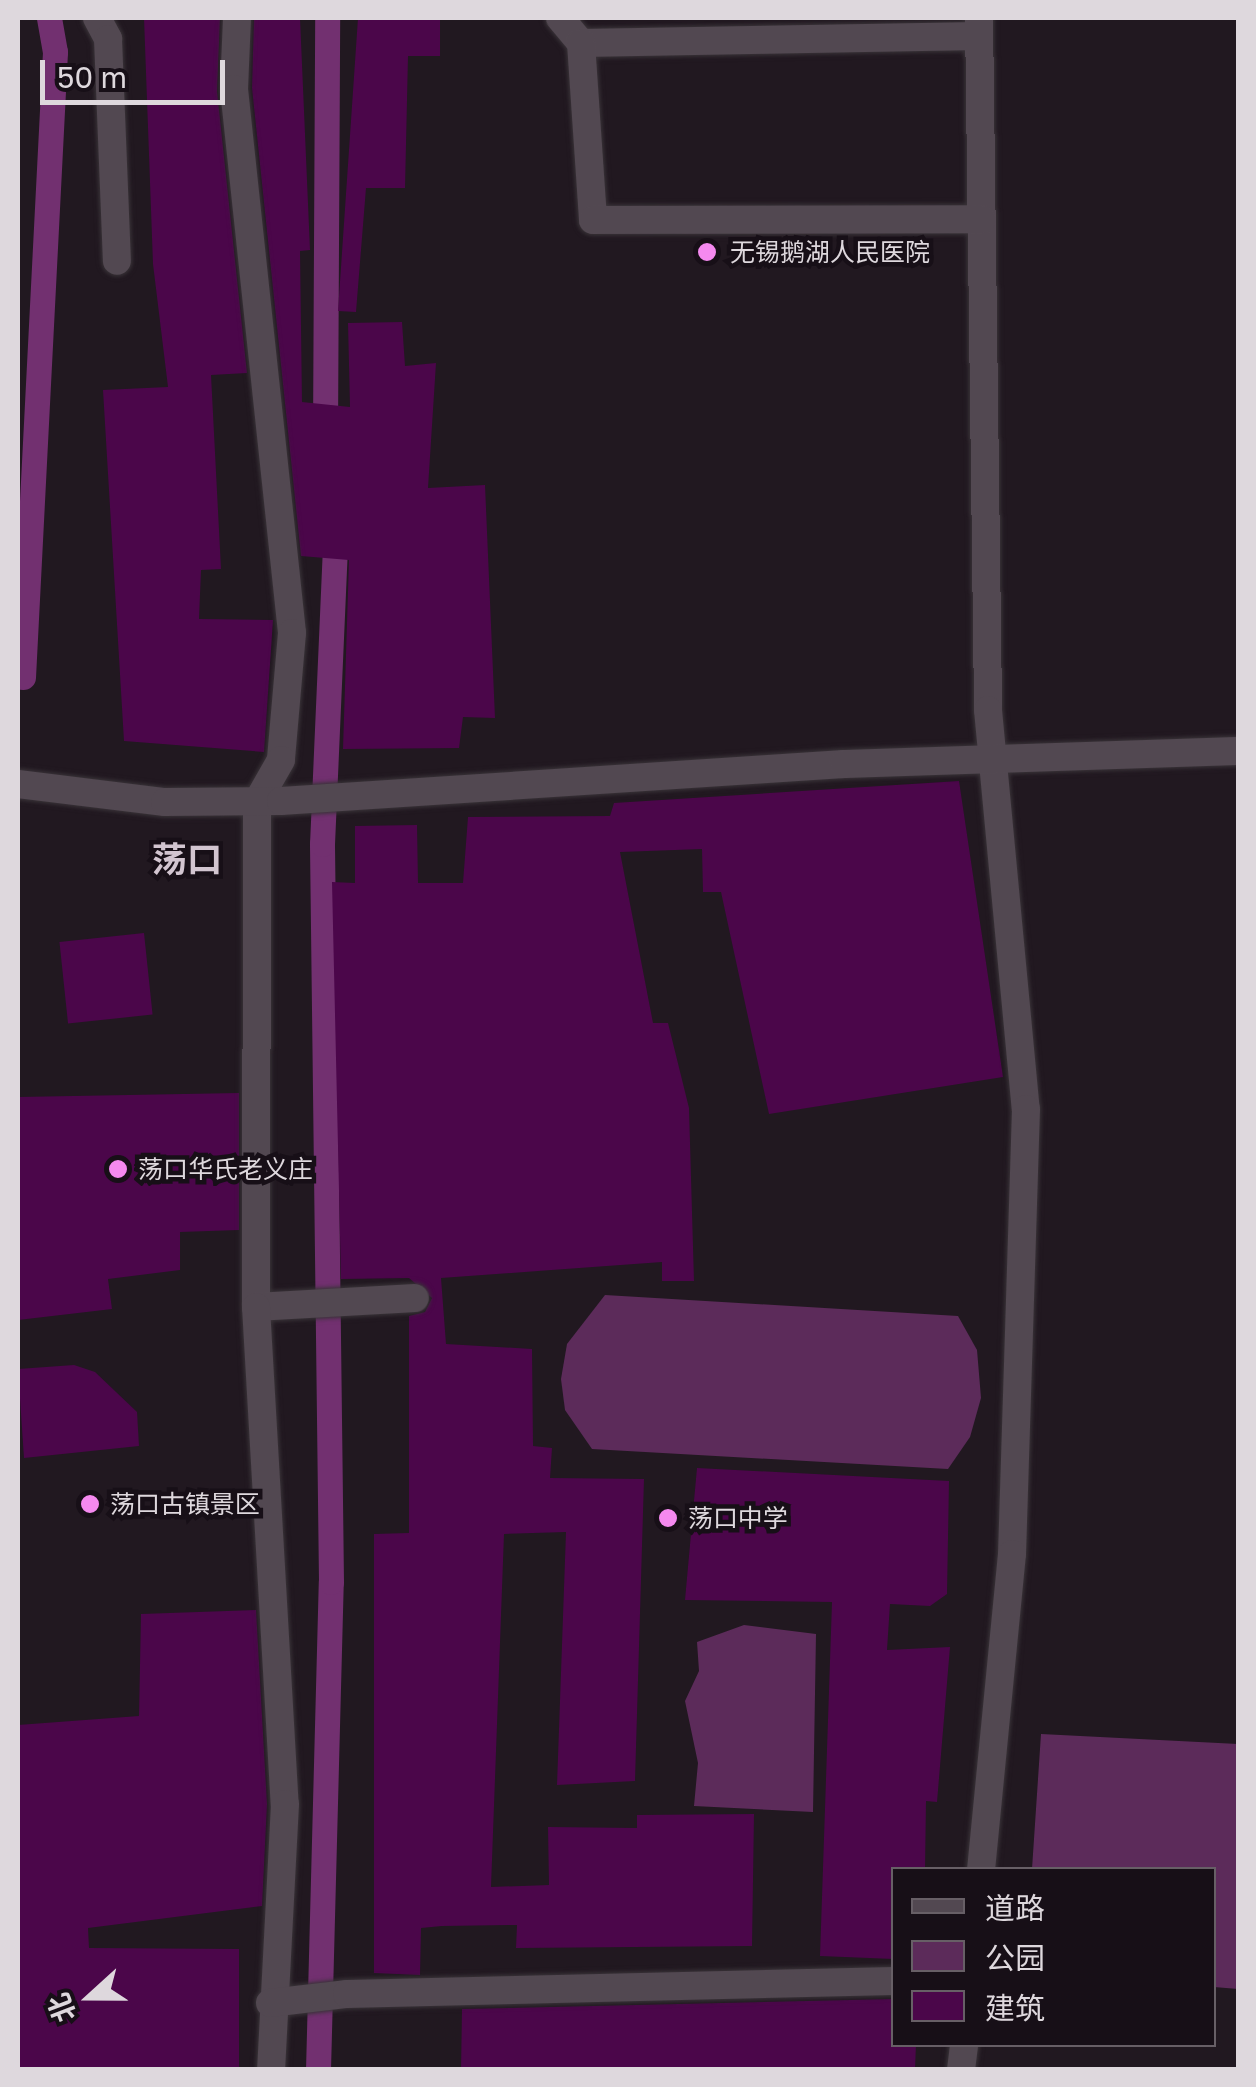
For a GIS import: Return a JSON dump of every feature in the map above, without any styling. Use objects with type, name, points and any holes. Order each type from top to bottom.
[{"type":"street","points":[[98,18],[108,39],[117,261]]},
{"type":"street","points":[[238,18],[234,89],[292,633],[280,760],[269,801],[256,1308],[284,1804],[270,2002],[271,2070]]},
{"type":"street","points":[[560,18],[581,43],[593,220],[982,219]]},
{"type":"street","points":[[581,43],[979,27],[993,759],[1026,1109],[1012,1554],[981,1867]]},
{"type":"street","points":[[18,784],[165,802],[269,801],[993,759],[1238,751]]},
{"type":"street","points":[[256,1308],[414,1298]]},
{"type":"street","points":[[270,2002],[347,1994],[891,1981]]},
{"type":"green space","points":[[605,1295],[958,1316],[977,1350],[981,1398],[970,1437],[948,1469],[592,1449],[565,1410],[561,1379],[567,1344]]},
{"type":"green space","points":[[744,1625],[816,1634],[813,1812],[694,1806],[698,1763],[685,1701],[699,1671],[697,1642]]},
{"type":"green space","points":[[1041,1734],[1238,1744],[1238,1989],[1216,1987],[1216,1867],[1032,1867]]},
{"type":"building","points":[[144,18],[220,18],[217,91],[247,373],[211,375],[221,569],[201,570],[199,619],[273,620],[264,752],[124,741],[103,390],[168,387],[153,264]]},
{"type":"building","points":[[254,18],[300,18],[310,250],[300,251],[302,402],[350,407],[348,323],[402,322],[405,366],[436,363],[428,488],[485,485],[495,718],[463,717],[459,748],[343,749],[349,560],[301,556],[252,88]]},
{"type":"building","points":[[358,18],[440,18],[440,56],[408,56],[405,188],[366,188],[356,312],[338,311]]},
{"type":"building","points":[[959,781],[1003,1077],[769,1114],[721,892],[703,892],[702,849],[620,852],[653,1023],[668,1023],[689,1108],[694,1281],[662,1281],[662,1262],[441,1278],[446,1344],[532,1349],[533,1446],[552,1448],[550,1478],[644,1479],[635,1781],[557,1785],[566,1532],[504,1534],[491,1887],[549,1885],[548,1827],[637,1828],[637,1815],[754,1814],[752,1946],[516,1948],[517,1925],[442,1926],[421,1928],[420,1975],[374,1973],[374,1534],[409,1533],[409,1316],[425,1312],[432,1298],[409,1278],[341,1279],[332,882],[355,883],[355,826],[417,825],[418,883],[463,883],[468,817],[610,816],[614,803]]},
{"type":"building","points":[[144,933],[153,1015],[68,1023],[59,942]]},
{"type":"building","points":[[239,1093],[239,1230],[180,1232],[180,1270],[108,1279],[112,1309],[18,1320],[18,1097]]},
{"type":"building","points":[[74,1365],[95,1372],[137,1412],[139,1446],[24,1458],[18,1369]]},
{"type":"building","points":[[697,1468],[949,1481],[947,1594],[930,1606],[890,1604],[887,1650],[950,1647],[937,1802],[926,1801],[925,1867],[891,1867],[891,1959],[820,1956],[832,1602],[685,1600]]},
{"type":"building","points":[[256,1610],[267,1804],[262,1906],[88,1928],[89,1948],[239,1949],[239,2070],[18,2070],[18,1725],[139,1716],[141,1614]]},
{"type":"building","points":[[891,1999],[891,2047],[916,2047],[915,2070],[461,2070],[462,2009]]},
{"type":"waterway","points":[[23,677],[55,52],[49,18]]},
{"type":"waterway","points":[[325,436],[327,18]]},
{"type":"waterway","points":[[318,2070],[331,1582],[322,844],[336,525]]},
{"type":"place","name":"无锡鹅湖人民医院","points":[[707,252]]},
{"type":"place","name":"荡口华氏老义庄","points":[[118,1169]]},
{"type":"place","name":"荡口古镇景区","points":[[90,1504]]},
{"type":"place","name":"荡口中学","points":[[668,1518]]},
{"type":"district","name":"荡口","points":[[187,859]]}]
